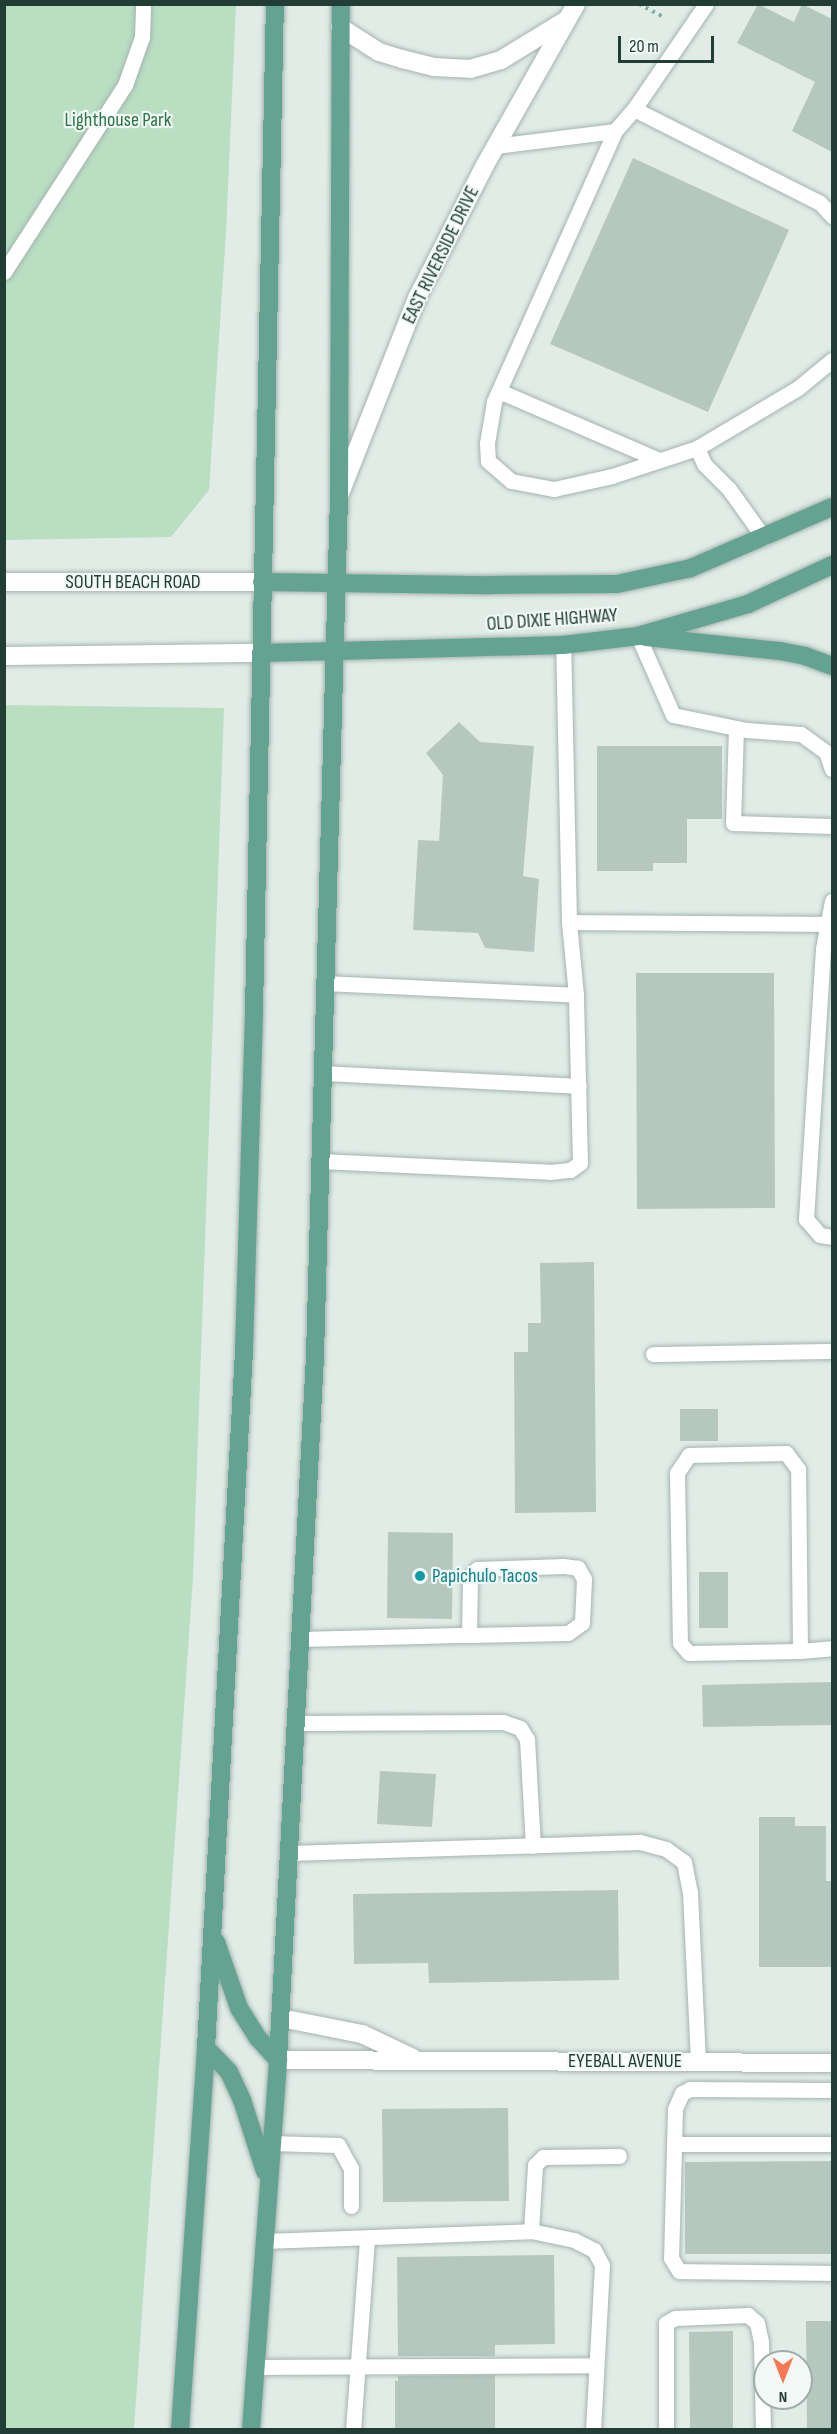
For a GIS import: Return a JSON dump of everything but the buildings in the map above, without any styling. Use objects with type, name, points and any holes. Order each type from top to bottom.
[{"type":"main road","points":[[180,2430],[213,1932],[244,1350],[262,652],[275,4]]},
{"type":"main road","points":[[251,2430],[278,2060],[315,1356],[339,498],[341,4]]},
{"type":"main road","name":"OLD DIXIE HIGHWAY","points":[[262,582],[617,584],[691,568],[832,507]]},
{"type":"main road","name":"OLD DIXIE HIGHWAY","points":[[262,652],[563,645],[638,636],[747,604],[832,565]]},
{"type":"main road","points":[[638,636],[780,651],[805,656],[832,666]]},
{"type":"main road","points":[[213,1932],[239,2008],[258,2038],[278,2060]]},
{"type":"main road","points":[[206,2048],[229,2072],[242,2100],[269,2181]]},
{"type":"street","name":"EAST RIVERSIDE DRIVE","points":[[339,498],[417,298],[495,146],[576,4]]},
{"type":"street","name":"EAST RIVERSIDE DRIVE","points":[[340,27],[380,52],[434,67],[470,69],[501,60],[565,22]]},
{"type":"street","name":"SOUTH BEACH ROAD","points":[[4,582],[262,582]]},
{"type":"street","points":[[4,657],[262,652]]},
{"type":"street","name":"EYEBALL AVENUE","points":[[280,2018],[362,2034],[417,2060]]},
{"type":"street","name":"EYEBALL AVENUE","points":[[278,2060],[832,2063]]},
{"type":"lane","points":[[4,272],[124,85],[142,37],[143,4]]},
{"type":"lane","points":[[706,4],[634,109],[615,131],[499,391],[487,443],[488,461],[511,481],[554,489],[612,476],[697,448],[798,388],[832,360]]},
{"type":"lane","points":[[634,109],[820,203],[832,216]]},
{"type":"lane","points":[[495,146],[615,131]]},
{"type":"lane","points":[[499,391],[659,460]]},
{"type":"lane","points":[[697,448],[704,464],[729,489],[764,538]]},
{"type":"lane","points":[[638,636],[673,715],[736,728],[801,734],[826,752],[832,769]]},
{"type":"lane","points":[[320,1161],[550,1172],[570,1170],[580,1163],[576,995],[569,922],[563,645]]},
{"type":"lane","points":[[736,728],[733,823],[832,826]]},
{"type":"lane","points":[[832,901],[831,924],[823,949],[807,1219],[820,1235],[832,1237]]},
{"type":"lane","points":[[569,922],[831,924]]},
{"type":"lane","points":[[326,983],[576,995]]},
{"type":"lane","points":[[323,1073],[579,1086]]},
{"type":"lane","points":[[653,1354],[832,1351]]},
{"type":"lane","points":[[800,1651],[798,1469],[786,1453],[688,1455],[677,1473],[680,1643],[688,1653],[800,1651],[832,1648]]},
{"type":"lane","points":[[300,1639],[568,1633],[582,1623],[584,1579],[578,1569],[563,1566],[477,1569],[470,1578],[469,1635]]},
{"type":"lane","points":[[296,1723],[503,1722],[520,1728],[527,1739],[532,1845]]},
{"type":"lane","points":[[289,1853],[640,1842],[666,1849],[684,1863],[690,1892],[698,2061]]},
{"type":"lane","points":[[832,2090],[690,2089],[682,2093],[675,2109],[671,2258],[679,2271],[832,2273]]},
{"type":"lane","points":[[271,2143],[338,2145],[351,2168],[351,2206]]},
{"type":"lane","points":[[674,2144],[832,2144]]},
{"type":"lane","points":[[531,2231],[535,2165],[543,2157],[619,2157]]},
{"type":"lane","points":[[264,2241],[531,2231],[574,2240],[594,2250],[602,2265],[593,2430]]},
{"type":"lane","points":[[353,2430],[367,2238]]},
{"type":"lane","points":[[666,2430],[666,2323],[675,2318],[748,2315],[757,2323],[761,2342],[763,2430]]},
{"type":"lane","points":[[256,2367],[596,2364]]},
{"type":"path","points":[[639,4],[665,18]]},
{"type":"green space","name":"Lighthouse Park","points":[[4,5],[236,5],[226,232],[209,490],[171,537],[5,540]]},
{"type":"green space","points":[[5,705],[224,708],[193,1578],[134,2429],[5,2429]]},
{"type":"place","name":"Papichulo Tacos","points":[[420,1576]]}]
